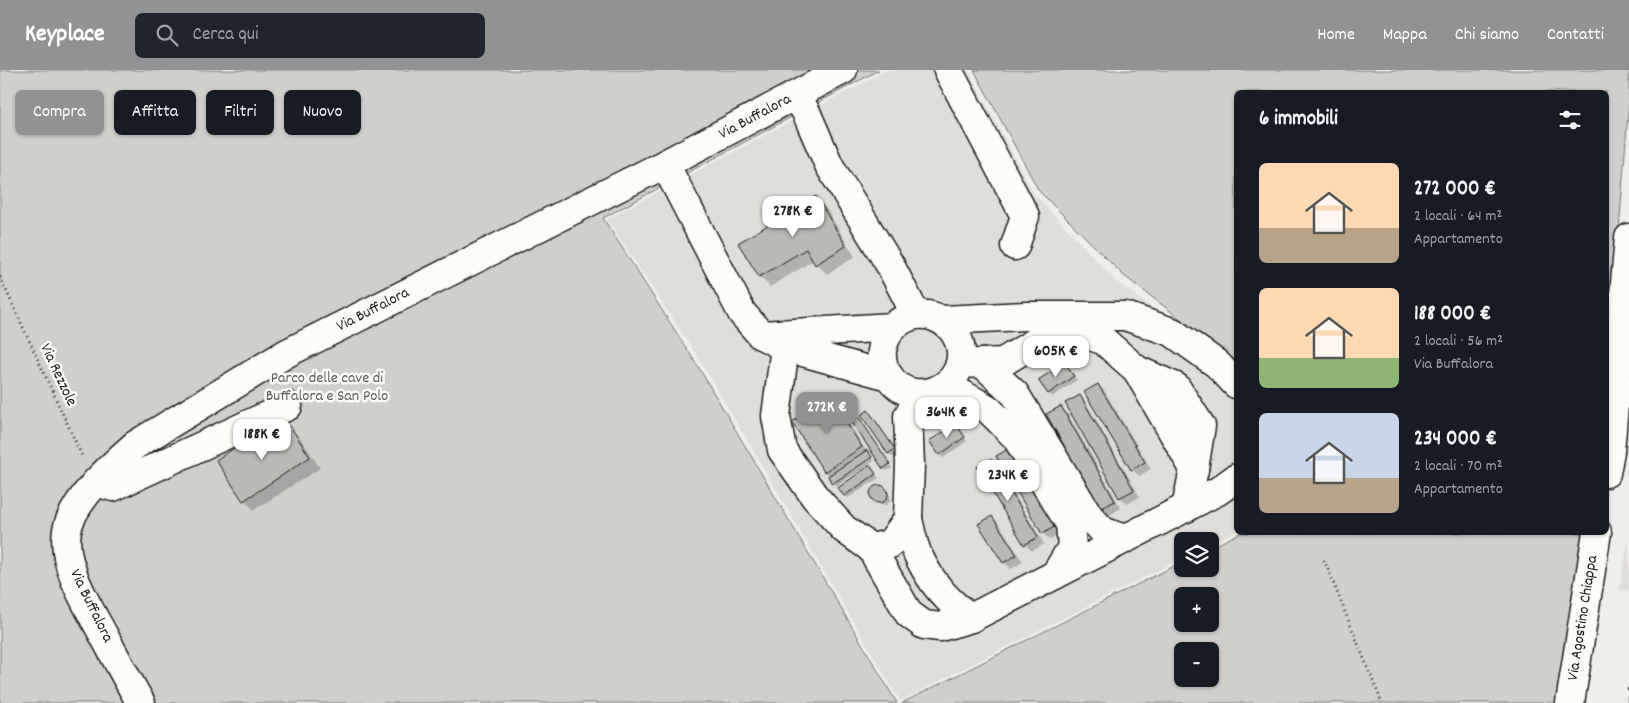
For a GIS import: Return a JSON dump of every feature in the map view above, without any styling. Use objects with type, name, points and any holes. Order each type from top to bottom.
[{"type":"street","name":"Via Buffalora","points":[[140,703],[80,592],[70,565],[66,545],[68,529],[75,511],[96,482],[135,445],[287,353],[670,174],[796,95],[844,70]]},
{"type":"street","points":[[948,70],[1025,216],[1016,246]]},
{"type":"street","points":[[796,95],[806,112],[829,165],[890,265],[916,321]]},
{"type":"street","points":[[670,174],[742,313],[761,335],[785,347],[889,376]]},
{"type":"street","points":[[1609,456],[1629,238]]},
{"type":"street","points":[[761,335],[804,334],[916,321],[1025,316],[1125,316],[1172,332],[1217,364],[1234,382]]},
{"type":"street","points":[[1025,316],[1103,340],[1136,370],[1194,469],[1186,508]]},
{"type":"street","points":[[971,618],[937,589],[918,556],[908,519],[910,464],[908,416],[952,377],[961,351],[958,339],[951,328],[916,321],[885,338],[882,351],[883,364],[889,376],[898,386],[910,392],[952,377],[1003,362],[1042,338],[1067,329]]},
{"type":"street","points":[[785,347],[776,416],[782,450],[815,498],[844,529],[871,548],[909,614],[924,625],[940,627],[971,618],[1186,508],[1218,491],[1234,479]]},
{"type":"street","points":[[952,377],[1015,394],[1088,516],[1103,531],[1124,539]]},
{"type":"street","points":[[952,377],[1016,437],[1070,524],[1072,547],[1055,575]]},
{"type":"street","points":[[96,482],[114,487],[288,406]]},
{"type":"street","points":[[871,548],[890,544],[908,519]]},
{"type":"street","name":"Via Agostino Chiappa","points":[[1570,703],[1597,535]]},
{"type":"path","name":"Via Rezzole","points":[[0,277],[80,453],[96,482]]},
{"type":"path","points":[[1324,560],[1382,703]]},
{"type":"shaded area","points":[[887,70],[968,70],[1034,194],[1117,282],[1234,369],[1234,532],[1219,540],[1219,532],[1174,532],[1174,562],[900,701],[703,365],[607,219]]},
{"type":"shaded area","points":[[1629,538],[1629,592],[1619,589]]},
{"type":"green space","name":"Parco delle cave di Buffalora e San Polo","points":[[0,70],[879,70],[603,218],[699,368],[897,703],[0,703]]},
{"type":"green space","points":[[974,70],[1629,70],[1629,100],[1609,362],[1609,90],[1234,90],[1234,359],[1123,275],[1039,191]]},
{"type":"green space","points":[[1236,535],[1588,535],[1557,703],[902,703],[1174,566],[1174,577],[1219,577],[1219,544]]},
{"type":"building","points":[[816,196],[846,246],[815,265],[806,249],[759,277],[738,243]]},
{"type":"building","points":[[1065,363],[1074,376],[1048,394],[1038,380]]},
{"type":"building","points":[[1098,384],[1145,462],[1131,470],[1084,392]]},
{"type":"building","points":[[1080,395],[1134,490],[1119,498],[1065,403]]},
{"type":"building","points":[[830,397],[862,447],[824,472],[792,422]]},
{"type":"building","points":[[1061,406],[1115,501],[1100,509],[1046,414]]},
{"type":"building","points":[[868,410],[895,449],[888,454],[861,415]]},
{"type":"building","points":[[856,413],[890,464],[883,469],[849,418]]},
{"type":"building","points":[[956,424],[965,437],[939,455],[929,441]]},
{"type":"building","points":[[290,426],[310,457],[243,501],[216,460],[259,432],[266,442]]},
{"type":"building","points":[[1010,448],[1056,526],[1042,534],[996,456]]},
{"type":"building","points":[[867,450],[872,457],[832,484],[828,476]]},
{"type":"building","points":[[991,459],[1038,537],[1024,545],[977,467]]},
{"type":"building","points":[[870,465],[876,474],[844,496],[838,488]]},
{"type":"building","points":[[879,485],[885,488],[888,494],[885,500],[879,503],[873,500],[870,494],[873,488]]},
{"type":"building","points":[[992,516],[1017,555],[1003,563],[978,524]]},
{"type":"railway","points":[[1629,688],[1629,703]]}]
